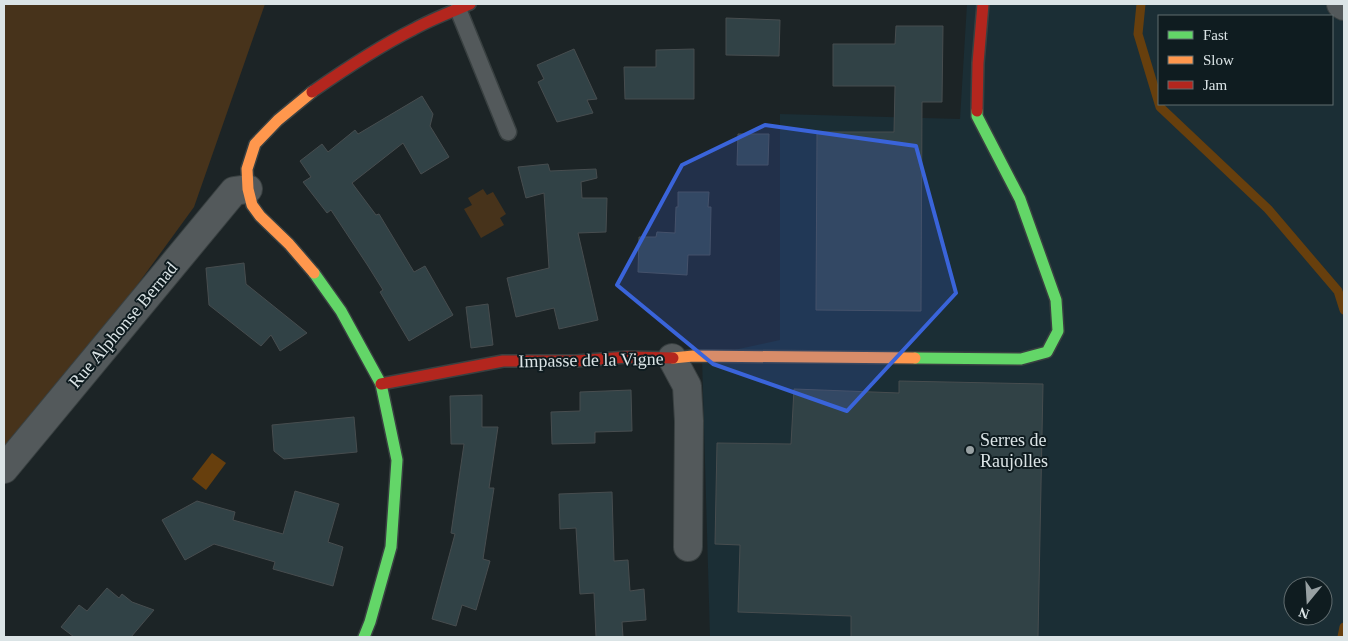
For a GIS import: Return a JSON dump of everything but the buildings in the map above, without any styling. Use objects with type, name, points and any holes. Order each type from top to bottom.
[{"type":"street","points":[[672,358],[693,356],[1021,359],[1047,352],[1058,331],[1056,300],[1020,199],[977,116],[978,63],[984,4]]},
{"type":"street","points":[[364,637],[391,546],[397,460],[381,384],[341,311],[317,276],[289,244],[260,216],[252,204],[248,189],[247,169],[255,144],[278,120],[333,78],[372,52],[415,28],[464,6]]},
{"type":"street","name":"Rue Alphonse Bernad","points":[[4,469],[234,191],[248,189]]},
{"type":"street","name":"Impasse de la Vigne","points":[[381,384],[504,361],[576,361],[627,357],[672,358],[687,386],[689,421],[688,547]]},
{"type":"lane","points":[[464,6],[508,132]]},
{"type":"highlighted area","points":[[765,125],[916,146],[956,293],[847,411],[713,364],[617,285],[682,165]]},
{"type":"shaded area","points":[[4,4],[265,4],[194,207],[4,468]]},
{"type":"shaded area","points":[[967,4],[1344,4],[1344,637],[710,637],[702,357],[780,340],[780,114],[960,119]]},
{"type":"shaded area","points":[[483,189],[487,195],[493,192],[506,214],[500,218],[504,225],[481,238],[464,209],[472,205],[468,198]]},
{"type":"shaded area","points":[[212,453],[226,463],[206,490],[192,479]]},
{"type":"waterway","points":[[1141,4],[1138,34],[1158,100]]},
{"type":"waterway","points":[[1159,105],[1268,209],[1338,291],[1344,310]]},
{"type":"waterway","points":[[1342,637],[1344,627]]},
{"type":"traffic: fast","points":[[915,358],[1021,359],[1047,352],[1058,331],[1056,300],[1020,199],[977,116],[977,111]]},
{"type":"traffic: fast","points":[[314,273],[341,311],[381,384],[397,460],[391,547],[364,637]]},
{"type":"traffic: slow","points":[[312,92],[278,120],[255,144],[247,169],[248,189],[252,205],[314,273]]},
{"type":"traffic: slow","points":[[673,358],[693,356],[915,358]]},
{"type":"traffic: jam","points":[[312,92],[388,43],[428,22],[470,4]]},
{"type":"traffic: jam","points":[[977,111],[978,63],[983,4]]},
{"type":"traffic: jam","points":[[381,384],[503,361],[576,361],[627,357],[673,358]]},
{"type":"place","name":"Serres de Raujolles","points":[[970,450]]}]
